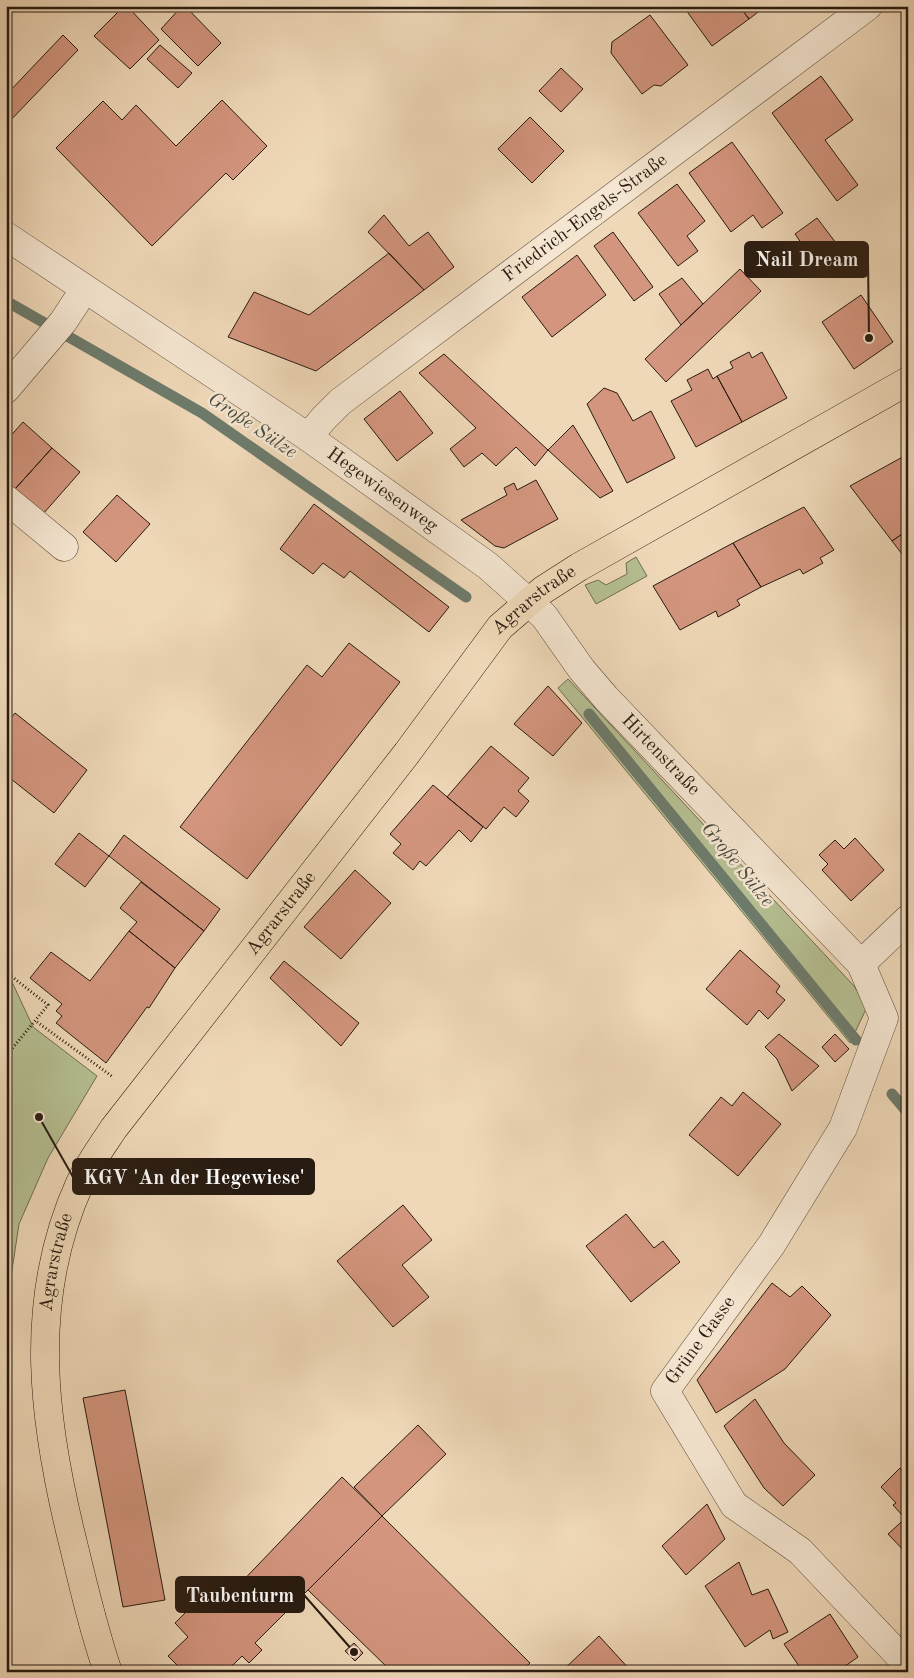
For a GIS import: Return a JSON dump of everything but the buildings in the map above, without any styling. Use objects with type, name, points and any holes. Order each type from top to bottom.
[{"type":"main road","name":"Agrarstraße","points":[[108,1672],[66,1516],[45,1386],[44,1324],[48,1294],[60,1239],[81,1182],[114,1128],[406,753],[500,627],[529,601],[587,562],[908,380]]},
{"type":"street","name":"Friedrich-Engels-Straße","points":[[308,437],[340,402],[868,6]]},
{"type":"street","name":"Hegewiesenweg","points":[[6,236],[84,290],[308,437],[488,566],[529,601]]},
{"type":"street","points":[[6,388],[63,322],[84,290]]},
{"type":"street","points":[[6,499],[64,547]]},
{"type":"street","name":"Hirtenstraße","points":[[529,601],[559,634],[582,670],[606,698],[860,964]]},
{"type":"street","points":[[860,964],[908,919]]},
{"type":"street","name":"Grüne Gasse","points":[[860,964],[884,1018],[843,1128],[772,1244],[665,1390],[734,1505],[800,1551],[908,1665]]},
{"type":"path","points":[[6,972],[48,1005],[37,1022],[6,1056]]},
{"type":"path","points":[[37,1022],[139,1096]]},
{"type":"green space","points":[[636,557],[647,576],[596,604],[585,585],[598,580],[606,585],[627,574],[626,563]]},
{"type":"green space","points":[[568,679],[854,986],[867,1007],[850,1043],[558,688]]},
{"type":"green space","points":[[6,969],[33,1027],[97,1076],[48,1158],[19,1224],[6,1310]]},
{"type":"waterway","name":"Große Sülze","points":[[6,301],[202,413],[466,597]]},
{"type":"waterway","name":"Große Sülze","points":[[589,714],[856,1040]]},
{"type":"waterway","name":"Große Sülze","points":[[892,1094],[908,1113]]},
{"type":"place","name":"Nail Dream","points":[[869,338]]},
{"type":"place","name":"KGV 'An der Hegewiese'","points":[[39,1117]]},
{"type":"place","name":"Taubenturm","points":[[354,1652]]}]
